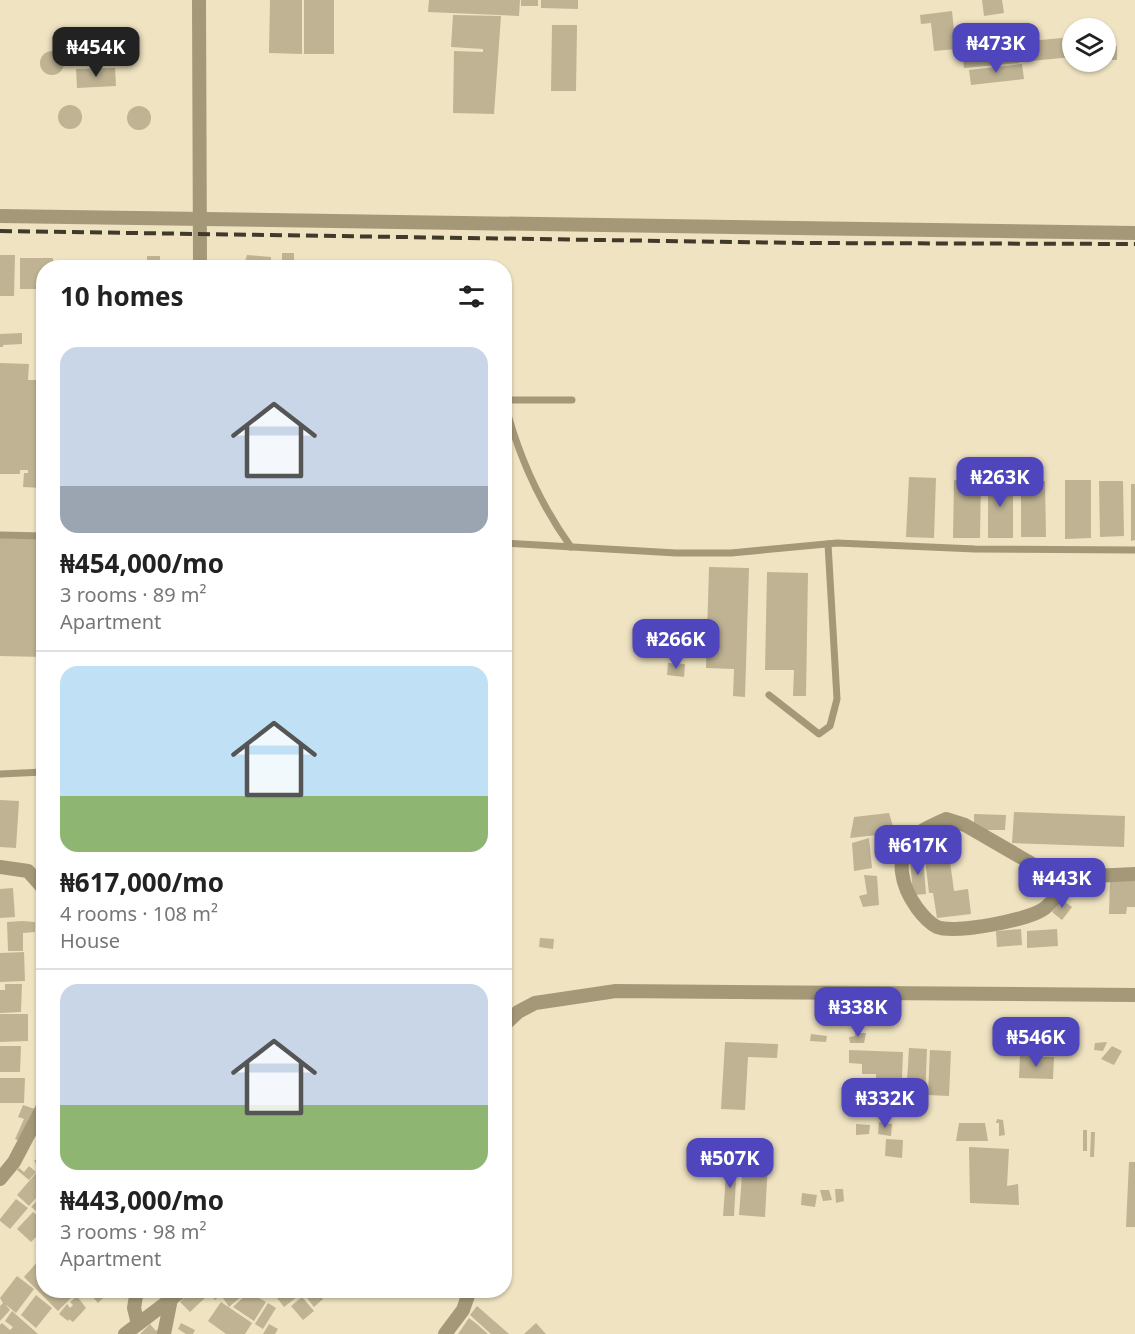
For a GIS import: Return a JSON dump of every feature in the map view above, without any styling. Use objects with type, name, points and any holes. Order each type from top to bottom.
[{"type":"street","points":[[199,0],[200,260]]},
{"type":"street","points":[[0,216],[1135,233]]},
{"type":"street","points":[[1067,884],[965,825],[946,819],[914,836],[902,854],[902,878],[909,897],[926,919],[937,927],[948,929],[1011,921],[1044,909],[1067,884],[1092,876],[1135,874]]},
{"type":"street","points":[[0,867],[28,870],[36,880]]},
{"type":"street","points":[[512,1018],[535,1003],[616,991],[1135,995]]},
{"type":"street","points":[[0,1179],[14,1162],[36,1120]]},
{"type":"street","points":[[136,1298],[134,1308],[138,1324]]},
{"type":"street","points":[[125,1334],[172,1298]]},
{"type":"street","points":[[164,1334],[176,1298]]},
{"type":"street","points":[[445,1334],[463,1310],[467,1298]]},
{"type":"lane","points":[[512,400],[572,399]]},
{"type":"lane","points":[[512,424],[525,464],[549,514],[571,547]]},
{"type":"lane","points":[[0,535],[36,536]]},
{"type":"lane","points":[[512,543],[603,550],[731,553],[828,544],[975,549],[1135,550]]},
{"type":"lane","points":[[769,694],[819,734],[830,726],[837,699],[828,544]]},
{"type":"lane","points":[[0,774],[36,772]]},
{"type":"building","points":[[270,0],[302,0],[302,54],[269,53]]},
{"type":"building","points":[[304,0],[334,0],[334,54],[304,54]]},
{"type":"building","points":[[429,0],[520,0],[519,16],[428,12]]},
{"type":"building","points":[[521,0],[538,0],[538,6],[521,6]]},
{"type":"building","points":[[541,0],[578,0],[578,9],[541,8]]},
{"type":"building","points":[[982,0],[1002,0],[1004,13],[984,16]]},
{"type":"building","points":[[952,11],[956,49],[934,51],[931,23],[921,24],[920,15]]},
{"type":"building","points":[[453,15],[501,16],[494,114],[453,113],[454,51],[483,52],[483,49],[451,47]]},
{"type":"building","points":[[552,25],[577,25],[576,91],[551,91]]},
{"type":"building","points":[[1062,38],[1062,58],[1031,61],[1030,41]]},
{"type":"building","points":[[1018,42],[1019,63],[964,68],[962,47]]},
{"type":"building","points":[[52,51],[60,55],[64,63],[60,71],[52,75],[44,71],[40,63],[44,55]]},
{"type":"building","points":[[1022,64],[1024,79],[971,85],[969,70]]},
{"type":"building","points":[[115,68],[116,86],[77,88],[76,69]]},
{"type":"building","points":[[70,105],[78,109],[82,117],[78,125],[70,129],[62,125],[58,117],[62,109]]},
{"type":"building","points":[[139,106],[147,110],[151,118],[147,126],[139,130],[131,126],[127,118],[131,110]]},
{"type":"building","points":[[282,253],[294,253],[294,260],[282,260]]},
{"type":"building","points":[[0,255],[15,255],[14,296],[0,296]]},
{"type":"building","points":[[247,255],[271,257],[271,260],[245,260]]},
{"type":"building","points":[[147,256],[160,256],[160,260],[147,260]]},
{"type":"building","points":[[20,258],[53,258],[53,260],[36,260],[36,289],[20,289]]},
{"type":"building","points":[[22,333],[22,344],[0,347],[0,334]]},
{"type":"building","points":[[0,363],[29,364],[28,380],[36,380],[36,488],[23,487],[24,473],[28,473],[28,470],[20,470],[20,474],[0,474]]},
{"type":"building","points":[[909,477],[936,478],[934,538],[906,537]]},
{"type":"building","points":[[988,477],[1013,477],[1013,538],[988,538]]},
{"type":"building","points":[[954,480],[981,480],[980,538],[953,538]]},
{"type":"building","points":[[1065,480],[1091,480],[1091,538],[1065,539]]},
{"type":"building","points":[[1021,481],[1045,481],[1046,537],[1021,537]]},
{"type":"building","points":[[1099,481],[1123,481],[1124,536],[1100,537]]},
{"type":"building","points":[[1131,484],[1135,484],[1135,540],[1131,541]]},
{"type":"building","points":[[0,538],[36,539],[36,657],[0,656]]},
{"type":"building","points":[[709,567],[749,568],[745,697],[733,696],[734,669],[706,668]]},
{"type":"building","points":[[767,572],[808,573],[806,696],[793,696],[794,670],[765,670]]},
{"type":"building","points":[[668,663],[685,664],[684,677],[667,675]]},
{"type":"building","points":[[0,800],[19,801],[16,848],[0,847]]},
{"type":"building","points":[[1014,812],[1125,816],[1124,847],[1012,843]]},
{"type":"building","points":[[889,813],[895,833],[850,838],[854,817]]},
{"type":"building","points":[[974,814],[1006,815],[1005,830],[974,830]]},
{"type":"building","points":[[869,838],[872,868],[854,871],[852,843]]},
{"type":"building","points":[[948,842],[949,853],[929,855],[928,845]]},
{"type":"building","points":[[949,854],[954,891],[968,889],[971,914],[937,918],[933,893],[929,893],[925,858]]},
{"type":"building","points":[[923,857],[926,894],[913,895],[910,858]]},
{"type":"building","points":[[864,875],[877,876],[879,905],[863,907],[859,896],[867,894]]},
{"type":"building","points":[[1110,880],[1135,880],[1135,907],[1127,907],[1126,914],[1109,914]]},
{"type":"building","points":[[13,888],[15,917],[0,918],[0,889]]},
{"type":"building","points":[[1061,899],[1072,907],[1062,920],[1052,912]]},
{"type":"building","points":[[7,922],[35,922],[35,932],[23,933],[23,951],[8,951]]},
{"type":"building","points":[[1021,929],[1022,945],[997,947],[996,931]]},
{"type":"building","points":[[1057,929],[1058,946],[1027,948],[1027,931]]},
{"type":"building","points":[[540,938],[554,939],[553,949],[539,947]]},
{"type":"building","points":[[24,952],[25,981],[0,982],[0,953]]},
{"type":"building","points":[[5,984],[22,984],[21,1012],[0,1013],[0,990],[5,990]]},
{"type":"building","points":[[0,1014],[28,1014],[28,1041],[0,1042]]},
{"type":"building","points":[[855,1033],[866,1033],[864,1043],[850,1043],[849,1037],[855,1036]]},
{"type":"building","points":[[811,1034],[827,1036],[826,1042],[810,1041]]},
{"type":"building","points":[[725,1042],[778,1044],[777,1058],[748,1057],[745,1110],[721,1109]]},
{"type":"building","points":[[1107,1042],[1103,1051],[1094,1050],[1095,1043]]},
{"type":"building","points":[[0,1046],[21,1046],[20,1072],[0,1072]]},
{"type":"building","points":[[1112,1046],[1122,1051],[1114,1065],[1101,1059]]},
{"type":"building","points":[[909,1048],[927,1049],[925,1099],[906,1098]]},
{"type":"building","points":[[849,1050],[903,1052],[901,1102],[875,1102],[876,1074],[862,1074],[862,1064],[849,1063]]},
{"type":"building","points":[[930,1050],[951,1051],[949,1096],[928,1095]]},
{"type":"building","points":[[1020,1056],[1054,1057],[1053,1079],[1019,1078]]},
{"type":"building","points":[[0,1078],[25,1078],[24,1103],[0,1103]]},
{"type":"building","points":[[23,1105],[35,1109],[22,1142],[15,1139],[24,1119],[18,1117]]},
{"type":"building","points":[[997,1119],[1003,1120],[1005,1135],[999,1136]]},
{"type":"building","points":[[879,1122],[892,1124],[891,1136],[878,1134]]},
{"type":"building","points":[[959,1123],[985,1123],[988,1141],[956,1141]]},
{"type":"building","points":[[856,1124],[870,1125],[869,1134],[856,1135]]},
{"type":"building","points":[[1083,1130],[1087,1130],[1087,1151],[1083,1151]]},
{"type":"building","points":[[1091,1132],[1095,1132],[1094,1157],[1090,1157]]},
{"type":"building","points":[[886,1139],[903,1140],[902,1158],[885,1156]]},
{"type":"building","points":[[969,1147],[1009,1149],[1007,1186],[1018,1184],[1019,1205],[970,1203]]},
{"type":"building","points":[[727,1161],[737,1162],[734,1216],[723,1216]]},
{"type":"building","points":[[743,1162],[768,1163],[765,1217],[739,1215]]},
{"type":"building","points":[[1129,1162],[1135,1162],[1135,1227],[1126,1227]]},
{"type":"building","points":[[29,1166],[36,1172],[29,1180],[17,1170],[19,1168],[24,1172]]},
{"type":"building","points":[[36,1173],[36,1198],[29,1206],[17,1195]]},
{"type":"building","points":[[835,1189],[843,1189],[844,1201],[836,1203]]},
{"type":"building","points":[[820,1190],[829,1190],[832,1200],[823,1201]]},
{"type":"building","points":[[802,1193],[817,1195],[815,1207],[801,1205]]},
{"type":"building","points":[[16,1199],[28,1208],[10,1229],[0,1219]]},
{"type":"building","points":[[36,1202],[36,1211],[31,1207]]},
{"type":"building","points":[[33,1212],[36,1214],[36,1237],[31,1242],[17,1229]]},
{"type":"building","points":[[36,1263],[36,1289],[24,1277]]},
{"type":"building","points":[[17,1276],[34,1289],[16,1313],[5,1304],[10,1310],[0,1321],[0,1306],[3,1303],[0,1298]]},
{"type":"building","points":[[36,1295],[36,1298],[40,1298],[52,1308],[36,1328],[21,1315]]},
{"type":"building","points":[[45,1298],[71,1298],[58,1311]]},
{"type":"building","points":[[78,1298],[86,1308],[73,1322],[59,1314],[67,1304],[70,1308],[73,1305],[70,1302]]},
{"type":"building","points":[[94,1298],[103,1298],[98,1303]]},
{"type":"building","points":[[185,1298],[205,1298],[190,1312],[180,1302]]},
{"type":"building","points":[[223,1298],[240,1298],[229,1307]]},
{"type":"building","points":[[243,1298],[259,1298],[266,1302],[254,1321],[233,1307]]},
{"type":"building","points":[[277,1298],[296,1298],[284,1307]]},
{"type":"building","points":[[303,1298],[314,1311],[303,1320],[291,1306]]},
{"type":"building","points":[[307,1298],[322,1298],[323,1299],[314,1307]]},
{"type":"building","points":[[221,1302],[252,1323],[245,1334],[226,1334],[208,1321]]},
{"type":"building","points":[[268,1303],[276,1308],[263,1329],[255,1324]]},
{"type":"building","points":[[477,1306],[509,1334],[491,1334],[470,1315]]},
{"type":"building","points":[[12,1311],[38,1334],[0,1334],[2,1323],[10,1330],[13,1327],[5,1321]]},
{"type":"building","points":[[469,1318],[478,1325],[488,1334],[458,1334]]},
{"type":"building","points":[[181,1323],[195,1330],[193,1334],[186,1334],[178,1329]]},
{"type":"building","points":[[536,1323],[546,1334],[524,1334]]},
{"type":"building","points":[[150,1324],[156,1331],[159,1328],[163,1334],[140,1334]]},
{"type":"building","points":[[269,1324],[278,1329],[275,1334],[263,1334]]},
{"type":"railway","points":[[0,231],[801,243],[1135,244]]}]
